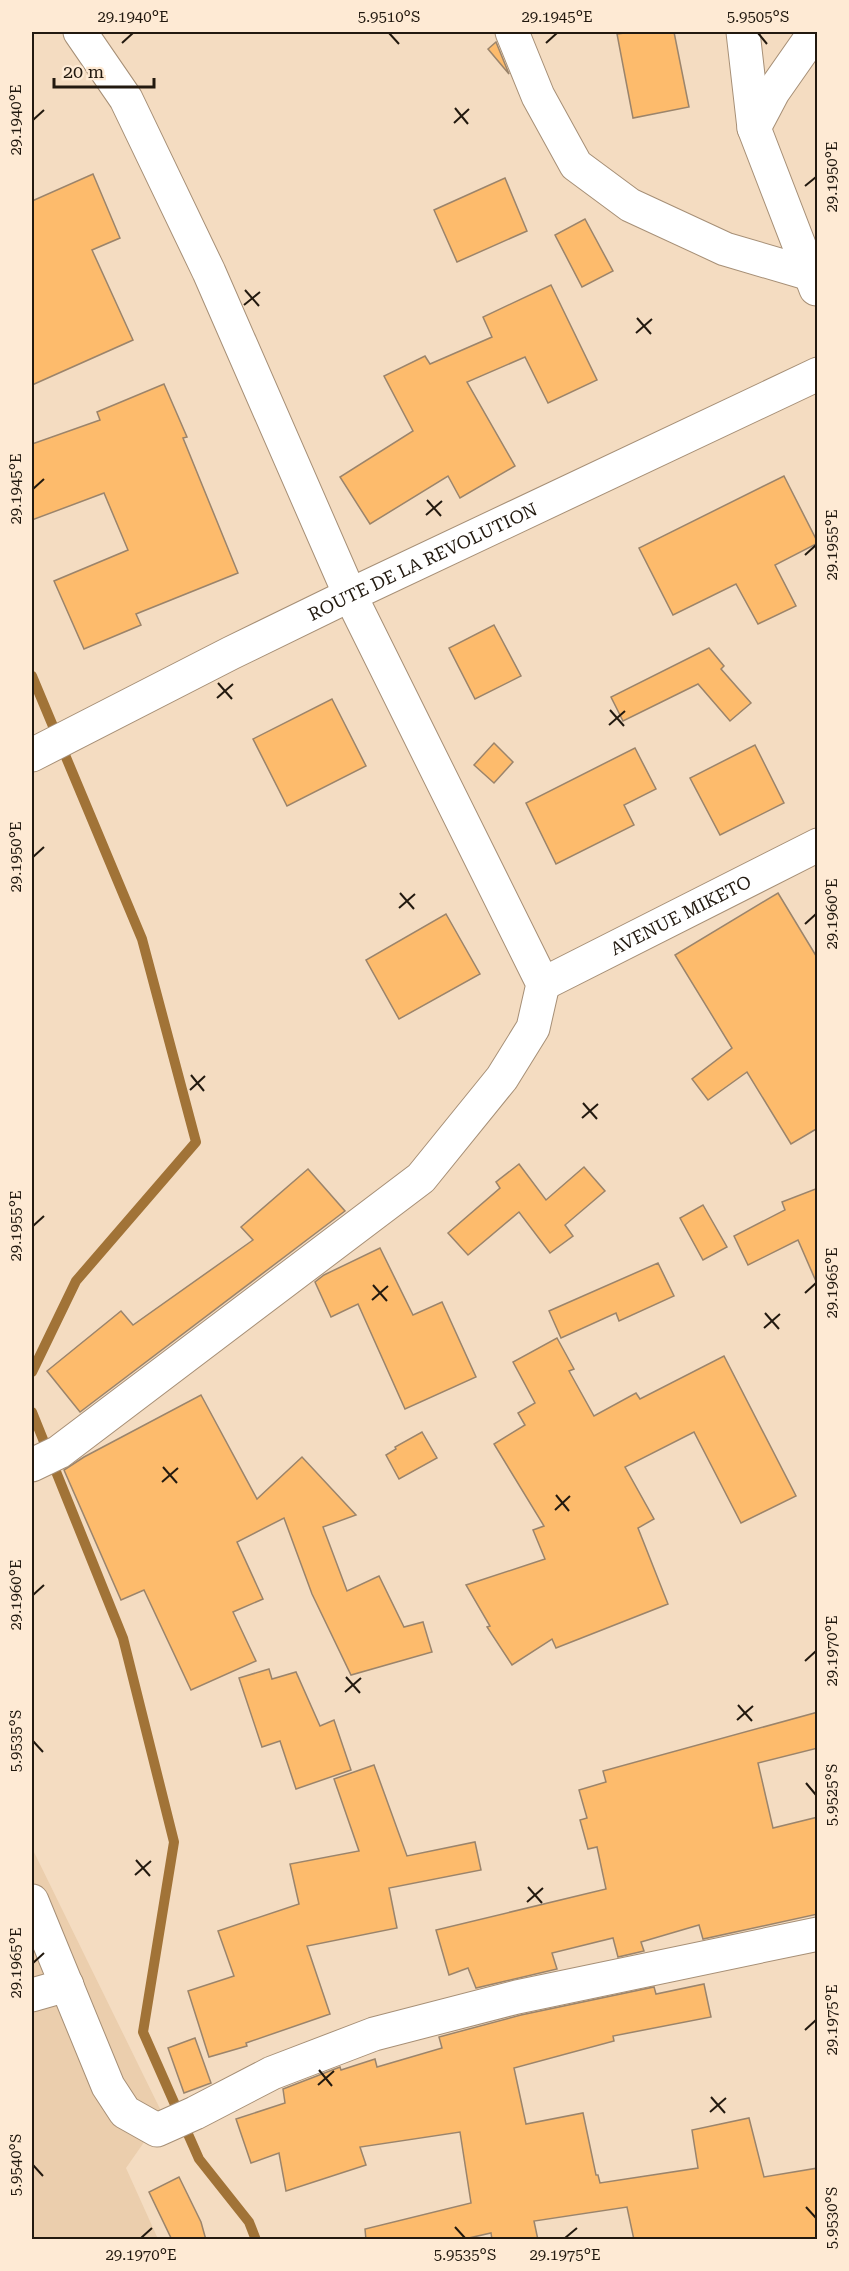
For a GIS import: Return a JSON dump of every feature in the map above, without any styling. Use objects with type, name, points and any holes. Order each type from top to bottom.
[{"type":"street","points":[[45,1459],[421,1178],[502,1078],[533,1028],[543,984],[350,595],[209,272],[131,110],[80,32]]},
{"type":"street","points":[[512,32],[538,96],[576,165],[630,205],[714,244],[814,284]]},
{"type":"street","points":[[744,32],[754,128],[814,284]]},
{"type":"street","points":[[754,128],[773,92],[815,32]]},
{"type":"street","name":"ROUTE DE LA REVOLUTION","points":[[32,755],[231,652],[818,374]]},
{"type":"street","name":"AVENUE MIKETO","points":[[543,984],[818,845]]},
{"type":"street","points":[[32,1901],[108,2086],[125,2112],[157,2130],[272,2073],[374,2034],[517,1997],[818,1934]]},
{"type":"street","points":[[32,1995],[67,1985]]},
{"type":"shaded area","points":[[32,1848],[163,2115],[126,2168],[158,2239],[32,2239]]},
{"type":"building","points":[[674,32],[689,107],[633,118],[617,34]]},
{"type":"building","points":[[496,42],[509,74],[488,49]]},
{"type":"building","points":[[93,174],[120,238],[92,250],[133,340],[32,385],[32,201]]},
{"type":"building","points":[[505,178],[527,231],[457,262],[434,210]]},
{"type":"building","points":[[585,219],[613,271],[582,287],[555,235]]},
{"type":"building","points":[[551,285],[597,380],[548,403],[525,357],[467,382],[515,466],[460,498],[448,476],[370,524],[340,477],[413,431],[384,376],[425,356],[430,364],[492,337],[483,317]]},
{"type":"building","points":[[164,384],[187,437],[183,438],[238,573],[136,614],[141,625],[84,649],[54,581],[128,550],[104,493],[32,520],[32,444],[100,420],[97,412]]},
{"type":"building","points":[[784,476],[818,543],[775,565],[796,606],[758,624],[736,584],[673,615],[639,548]]},
{"type":"building","points":[[494,625],[521,676],[475,699],[449,648]]},
{"type":"building","points":[[709,648],[724,666],[721,669],[751,703],[730,721],[698,684],[623,721],[611,697]]},
{"type":"building","points":[[332,699],[366,766],[287,806],[253,739]]},
{"type":"building","points":[[494,743],[513,762],[494,783],[474,765]]},
{"type":"building","points":[[755,745],[784,803],[720,835],[690,778]]},
{"type":"building","points":[[635,748],[656,789],[624,805],[634,825],[556,864],[526,803]]},
{"type":"building","points":[[778,893],[818,959],[818,1128],[791,1144],[747,1072],[708,1100],[692,1079],[732,1048],[675,955]]},
{"type":"building","points":[[446,914],[480,974],[399,1019],[366,960]]},
{"type":"building","points":[[519,1164],[546,1200],[584,1167],[605,1191],[565,1225],[573,1236],[550,1253],[519,1212],[468,1255],[448,1233],[500,1188],[496,1182]]},
{"type":"building","points":[[308,1169],[345,1211],[80,1412],[47,1371],[121,1311],[133,1325],[253,1240],[241,1227]]},
{"type":"building","points":[[818,1188],[818,1286],[798,1240],[748,1265],[734,1236],[785,1210],[782,1202]]},
{"type":"building","points":[[703,1205],[727,1247],[703,1260],[680,1218]]},
{"type":"building","points":[[380,1248],[413,1315],[442,1302],[476,1377],[405,1409],[358,1304],[331,1317],[315,1282],[324,1275]]},
{"type":"building","points":[[658,1263],[674,1296],[619,1321],[616,1313],[561,1338],[549,1311]]},
{"type":"building","points":[[557,1338],[574,1369],[569,1371],[594,1416],[636,1393],[640,1399],[724,1356],[796,1496],[741,1523],[694,1432],[625,1467],[654,1519],[638,1528],[668,1604],[556,1648],[552,1639],[512,1665],[487,1627],[490,1626],[466,1585],[545,1559],[533,1530],[544,1526],[494,1444],[525,1425],[518,1413],[535,1403],[513,1362]]},
{"type":"building","points":[[201,1395],[257,1499],[302,1457],[356,1515],[323,1527],[347,1591],[379,1576],[404,1627],[423,1622],[432,1652],[351,1675],[312,1594],[284,1518],[237,1542],[263,1599],[233,1612],[256,1661],[191,1690],[144,1590],[121,1600],[64,1470]]},
{"type":"building","points":[[422,1432],[437,1458],[399,1479],[386,1455],[396,1449],[395,1447]]},
{"type":"building","points":[[269,1669],[272,1679],[296,1672],[320,1726],[334,1720],[351,1770],[296,1789],[280,1741],[262,1747],[239,1678]]},
{"type":"building","points":[[818,1712],[818,1748],[758,1763],[773,1828],[818,1817],[818,1914],[703,1939],[699,1925],[641,1942],[644,1951],[618,1957],[613,1938],[552,1953],[557,1969],[476,1988],[468,1968],[449,1975],[436,1930],[606,1889],[597,1847],[588,1849],[580,1820],[587,1818],[579,1790],[606,1782],[603,1771]]},
{"type":"building","points":[[374,1765],[407,1856],[475,1842],[481,1870],[389,1888],[397,1928],[307,1946],[330,2014],[246,2043],[247,2046],[209,2057],[188,1991],[234,1976],[218,1931],[299,1904],[290,1864],[359,1851],[334,1779]]},
{"type":"building","points":[[704,1984],[711,2017],[613,2036],[614,2041],[514,2068],[526,2124],[583,2113],[596,2175],[600,2183],[698,2168],[692,2130],[749,2118],[764,2177],[818,2168],[818,2240],[634,2240],[627,2207],[534,2221],[538,2240],[492,2240],[491,2233],[460,2240],[366,2240],[365,2229],[471,2203],[460,2132],[360,2147],[366,2165],[286,2191],[279,2153],[251,2163],[236,2119],[285,2103],[283,2089],[340,2067],[341,2070],[375,2059],[377,2067],[442,2048],[439,2037],[521,2015],[654,1987],[656,1994]]},
{"type":"building","points":[[195,2038],[211,2083],[184,2093],[168,2048]]},
{"type":"building","points":[[179,2177],[201,2222],[206,2240],[172,2240],[149,2192]]},
{"type":"waterway","points":[[32,676],[142,939],[196,1142],[76,1281],[32,1372]]},
{"type":"waterway","points":[[32,1412],[123,1638],[174,1842],[143,2032],[199,2159],[249,2222],[256,2240]]}]
